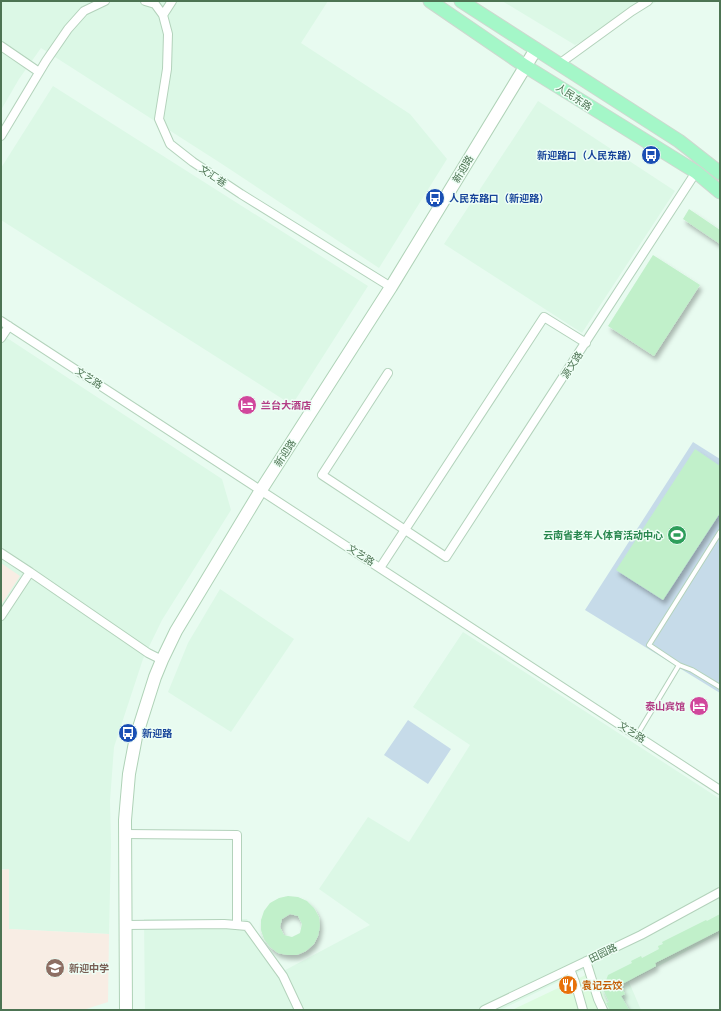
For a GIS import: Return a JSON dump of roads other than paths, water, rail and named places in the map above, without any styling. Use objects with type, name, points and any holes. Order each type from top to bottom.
[{"type":"main road","name":"人民东路","points":[[430,1],[525,66],[696,172],[720,192]]},
{"type":"main road","name":"人民东路","points":[[461,1],[679,141],[720,173]]},
{"type":"street","points":[[1,136],[39,72],[68,29],[84,11],[105,1]]},
{"type":"street","points":[[149,1],[155,4],[163,15],[172,1]]},
{"type":"street","points":[[559,64],[648,1]]},
{"type":"street","name":"文汇巷","points":[[163,15],[168,34],[167,68],[159,119],[170,144],[193,162],[240,194],[391,288]]},
{"type":"street","points":[[1,46],[39,72]]},
{"type":"street","name":"新迎路","points":[[126,1010],[125,834],[129,774],[136,737],[154,677],[183,619],[260,490],[391,288],[536,49]]},
{"type":"street","name":"源文路","points":[[405,530],[446,557],[696,172]]},
{"type":"street","points":[[380,568],[544,317],[586,343]]},
{"type":"street","name":"文艺路","points":[[1,321],[720,790]]},
{"type":"street","points":[[1,338],[9,326]]},
{"type":"street","points":[[388,373],[322,475],[405,530]]},
{"type":"street","points":[[1,553],[148,653],[162,660]]},
{"type":"street","points":[[1,616],[30,572]]},
{"type":"street","points":[[125,834],[237,835],[237,925]]},
{"type":"street","name":"田园路","points":[[484,1010],[641,935],[720,892]]},
{"type":"street","points":[[126,925],[224,924],[247,926],[283,976],[299,1010]]},
{"type":"street","points":[[586,961],[603,1010]]},
{"type":"street","points":[[570,969],[583,1010]]},
{"type":"lane","points":[[720,532],[649,645],[679,665],[692,670],[720,686]]},
{"type":"lane","points":[[637,736],[679,665]]},
{"type":"place","name":"新迎路口（人民东路）","points":[[651,155]]},
{"type":"place","name":"人民东路口（新迎路）","points":[[435,198]]},
{"type":"place","name":"兰台大酒店","points":[[247,405]]},
{"type":"place","name":"云南省老年人体育活动中心","points":[[677,535]]},
{"type":"place","name":"泰山宾馆","points":[[699,706]]},
{"type":"place","name":"新迎路","points":[[128,733]]},
{"type":"place","name":"新迎中学","points":[[55,968]]},
{"type":"place","name":"袁记云饺","points":[[568,985]]}]
